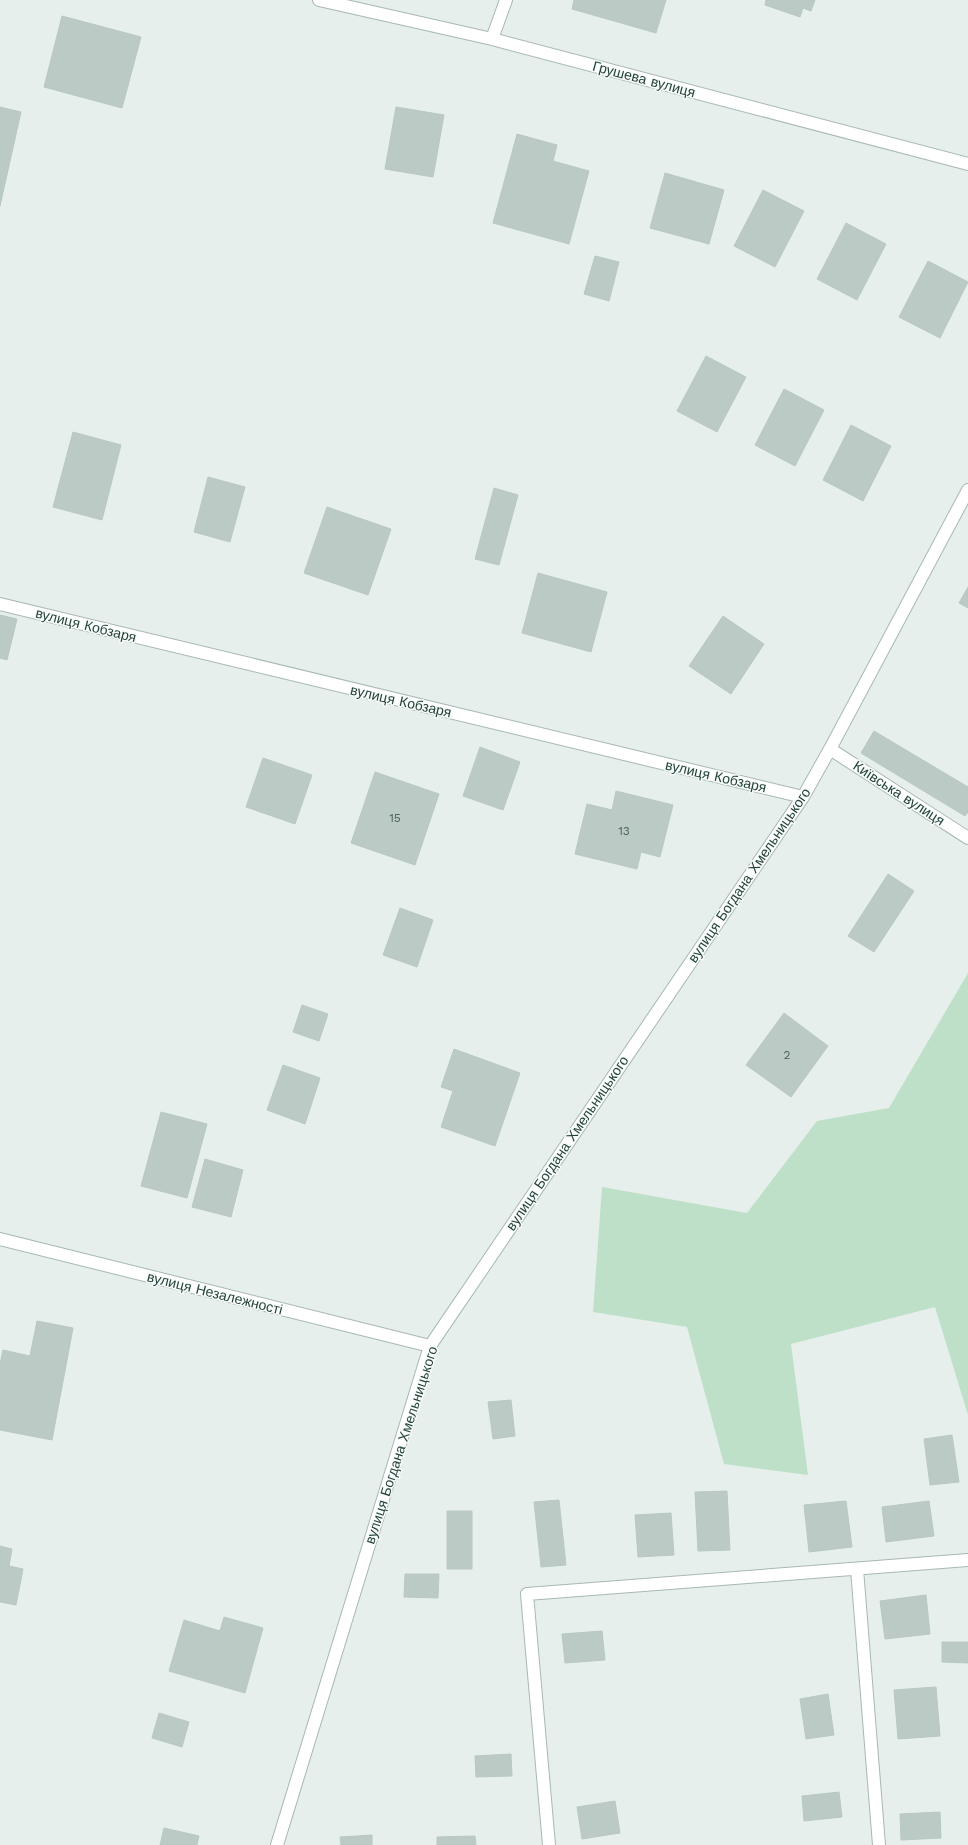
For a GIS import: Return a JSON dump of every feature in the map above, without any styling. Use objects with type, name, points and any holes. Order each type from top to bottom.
[{"type":"street","name":"Грушева вулиця","points":[[319,0],[492,39],[968,164]]},
{"type":"street","points":[[492,39],[506,0]]},
{"type":"street","name":"вулиця Богдана Хмельницького","points":[[277,1845],[430,1346],[803,797],[968,490]]},
{"type":"street","name":"вулиця Кобзаря","points":[[0,604],[803,797]]},
{"type":"street","name":"Київська вулиця","points":[[830,749],[968,838]]},
{"type":"street","name":"вулиця Незалежності","points":[[0,1239],[430,1346]]},
{"type":"street","points":[[549,1845],[527,1594],[968,1560]]},
{"type":"street","points":[[857,1568],[879,1845]]},
{"type":"green space","points":[[968,973],[968,1415],[935,1307],[791,1344],[808,1475],[724,1464],[687,1327],[593,1312],[602,1187],[747,1213],[817,1121],[889,1108]]},
{"type":"building","points":[[574,0],[666,0],[656,33],[572,9]]},
{"type":"building","points":[[766,0],[815,0],[811,11],[803,8],[800,17],[765,5]]},
{"type":"building","points":[[62,16],[141,37],[122,108],[44,87]]},
{"type":"building","points":[[0,107],[21,112],[0,206]]},
{"type":"building","points":[[396,107],[444,115],[433,177],[385,169]]},
{"type":"building","points":[[517,134],[557,145],[553,161],[589,171],[569,244],[493,223]]},
{"type":"building","points":[[665,173],[724,190],[709,244],[650,228]]},
{"type":"building","points":[[763,190],[804,211],[775,267],[734,246]]},
{"type":"building","points":[[846,223],[886,244],[857,300],[817,279]]},
{"type":"building","points":[[595,256],[619,262],[609,301],[584,294]]},
{"type":"building","points":[[928,261],[968,282],[940,338],[899,317]]},
{"type":"building","points":[[706,356],[746,377],[717,432],[677,411]]},
{"type":"building","points":[[784,389],[824,410],[795,466],[755,445]]},
{"type":"building","points":[[851,425],[891,446],[863,501],[823,480]]},
{"type":"building","points":[[73,432],[121,445],[102,520],[53,507]]},
{"type":"building","points":[[208,477],[245,487],[230,542],[194,532]]},
{"type":"building","points":[[494,488],[518,495],[499,565],[475,559]]},
{"type":"building","points":[[327,507],[391,529],[368,595],[304,573]]},
{"type":"building","points":[[538,573],[607,592],[591,652],[522,633]]},
{"type":"building","points":[[968,587],[968,608],[959,603]]},
{"type":"building","points":[[0,615],[17,619],[7,660],[0,658]]},
{"type":"building","points":[[723,616],[764,644],[731,694],[689,666]]},
{"type":"building","points":[[874,731],[968,787],[968,812],[965,816],[861,753]]},
{"type":"building","points":[[480,747],[520,762],[503,810],[463,796]]},
{"type":"building","points":[[263,758],[312,775],[295,824],[246,807]]},
{"type":"building","points":[[375,772],[439,794],[415,865],[351,843]]},
{"type":"building","points":[[616,791],[673,805],[660,857],[641,852],[637,869],[575,854],[587,804],[612,810]]},
{"type":"building","points":[[888,874],[914,891],[874,952],[848,936]]},
{"type":"building","points":[[400,908],[433,920],[417,967],[383,955]]},
{"type":"building","points":[[302,1005],[328,1014],[319,1041],[293,1032]]},
{"type":"building","points":[[784,1013],[828,1046],[791,1097],[746,1065]]},
{"type":"building","points":[[454,1049],[520,1073],[495,1146],[441,1127],[453,1091],[441,1087]]},
{"type":"building","points":[[283,1065],[320,1078],[305,1124],[267,1110]]},
{"type":"building","points":[[161,1112],[207,1124],[187,1198],[141,1186]]},
{"type":"building","points":[[205,1159],[243,1170],[231,1217],[192,1207]]},
{"type":"building","points":[[37,1321],[73,1328],[52,1440],[0,1430],[0,1364],[3,1350],[30,1356]]},
{"type":"building","points":[[511,1400],[515,1436],[493,1439],[488,1402]]},
{"type":"building","points":[[952,1435],[959,1482],[930,1485],[924,1439]]},
{"type":"building","points":[[727,1491],[730,1550],[698,1551],[695,1492]]},
{"type":"building","points":[[559,1500],[566,1565],[541,1567],[534,1502]]},
{"type":"building","points":[[846,1501],[852,1547],[809,1552],[804,1505]]},
{"type":"building","points":[[929,1501],[934,1536],[886,1542],[882,1507]]},
{"type":"building","points":[[447,1511],[472,1511],[472,1569],[447,1569]]},
{"type":"building","points":[[671,1513],[674,1555],[638,1557],[635,1515]]},
{"type":"building","points":[[0,1546],[12,1549],[9,1566],[23,1569],[16,1605],[0,1602]]},
{"type":"building","points":[[405,1574],[439,1574],[438,1598],[404,1597]]},
{"type":"building","points":[[926,1595],[930,1634],[885,1639],[880,1601]]},
{"type":"building","points":[[224,1617],[263,1628],[245,1693],[169,1671],[184,1620],[220,1631]]},
{"type":"building","points":[[602,1631],[605,1660],[565,1663],[562,1634]]},
{"type":"building","points":[[942,1642],[968,1642],[968,1663],[942,1662]]},
{"type":"building","points":[[936,1687],[940,1736],[898,1739],[894,1690]]},
{"type":"building","points":[[828,1694],[834,1735],[806,1739],[800,1699]]},
{"type":"building","points":[[159,1713],[189,1722],[182,1747],[152,1738]]},
{"type":"building","points":[[511,1754],[512,1776],[476,1777],[475,1756]]},
{"type":"building","points":[[839,1792],[842,1817],[804,1821],[802,1796]]},
{"type":"building","points":[[615,1801],[620,1833],[582,1839],[577,1807]]},
{"type":"building","points":[[940,1812],[941,1838],[901,1840],[900,1814]]},
{"type":"building","points":[[164,1828],[199,1836],[197,1845],[160,1845]]},
{"type":"building","points":[[372,1835],[372,1845],[341,1845],[340,1837]]},
{"type":"building","points":[[475,1836],[476,1845],[437,1845],[437,1837]]}]
